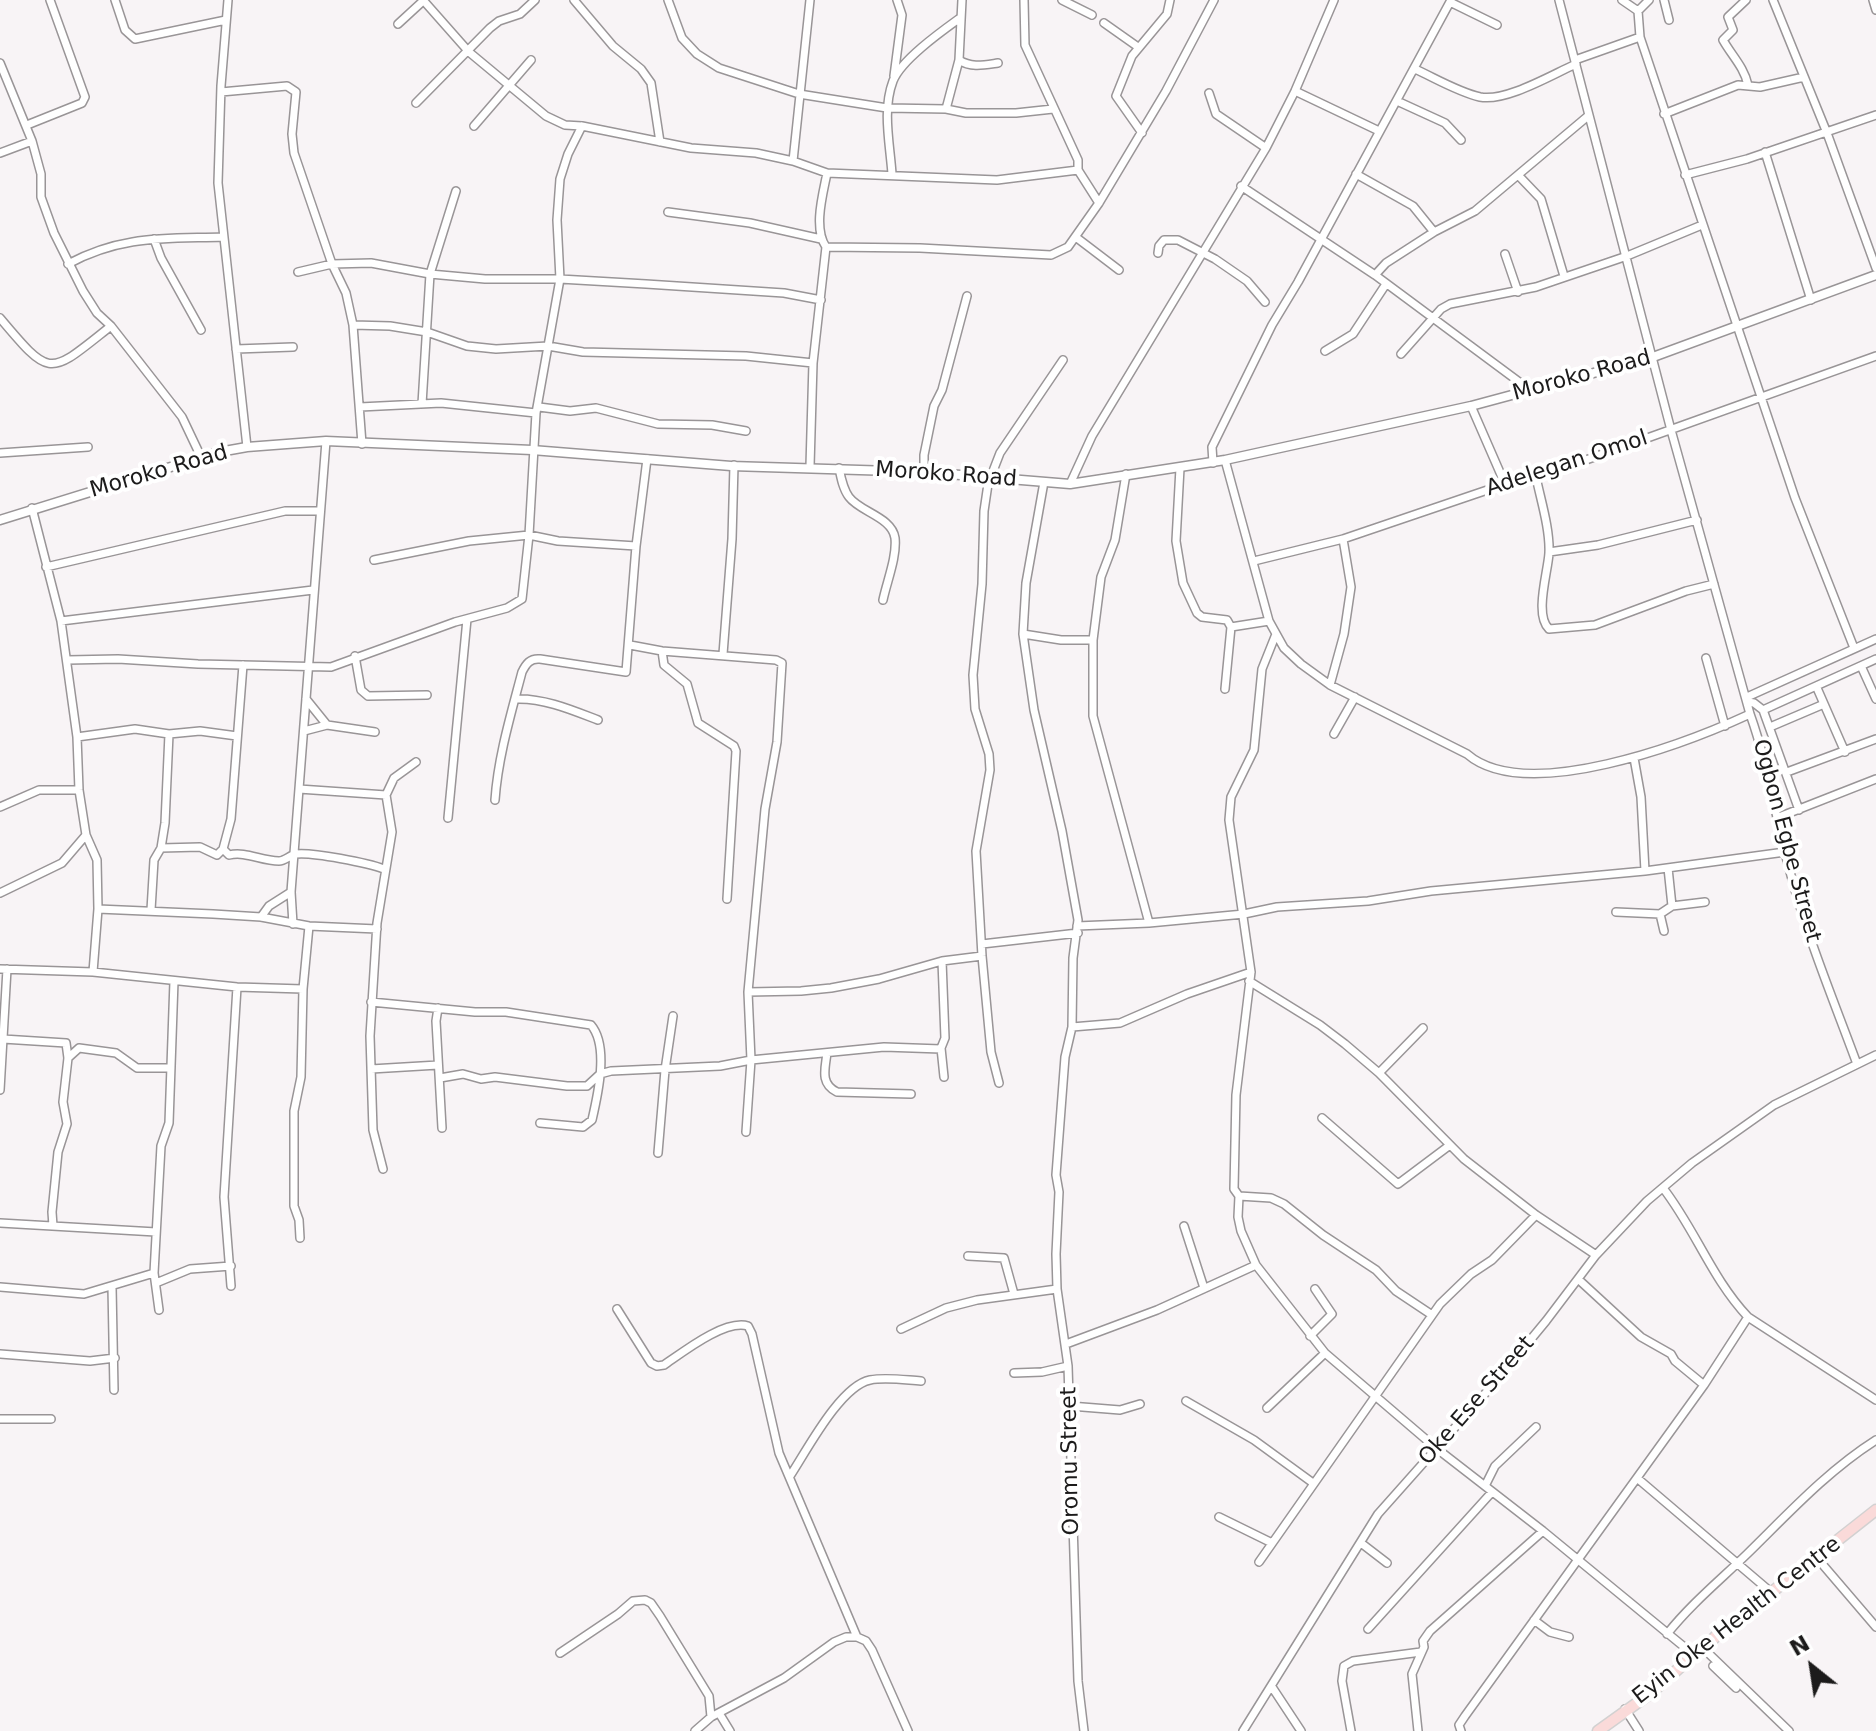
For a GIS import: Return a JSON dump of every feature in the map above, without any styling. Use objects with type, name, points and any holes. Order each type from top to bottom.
[{"type":"main road","name":"Eyin Oke Health Centre","points":[[1598,1731],[1651,1693],[1716,1636],[1876,1510]]},
{"type":"street","points":[[27,125],[82,103],[85,97],[50,0]]},
{"type":"street","points":[[115,0],[125,30],[135,39],[226,20]]},
{"type":"street","points":[[228,0],[218,183],[247,447]]},
{"type":"street","points":[[416,103],[499,21],[520,14],[535,0]]},
{"type":"street","points":[[574,0],[613,46],[641,69],[651,83],[660,142]]},
{"type":"street","points":[[668,0],[682,38],[697,54],[719,68],[799,94],[887,108],[946,109],[966,113],[1053,109]]},
{"type":"street","points":[[793,161],[810,0]]},
{"type":"street","points":[[892,174],[887,108],[902,15],[897,0]]},
{"type":"street","points":[[946,109],[959,60],[962,0]]},
{"type":"street","points":[[1024,0],[1025,45],[1078,160],[1078,170],[1099,203]]},
{"type":"street","points":[[1062,0],[1092,15]]},
{"type":"street","points":[[1142,133],[1116,96],[1126,68],[1138,47],[1167,14],[1170,0]]},
{"type":"street","points":[[668,212],[750,223],[824,243],[1051,255],[1068,247],[1077,238],[1142,133],[1214,0]]},
{"type":"street","points":[[1070,484],[1092,436],[1266,148],[1295,91],[1332,3],[1321,0]]},
{"type":"street","points":[[1536,477],[1544,509],[1549,552],[1543,622],[1549,629],[1595,625],[1686,591],[1714,584],[1559,0]]},
{"type":"street","points":[[1622,0],[1638,11]]},
{"type":"street","points":[[1649,0],[1638,11],[1640,37],[1664,114],[1809,535],[1854,648]]},
{"type":"street","points":[[1664,0],[1669,20]]},
{"type":"street","points":[[1746,0],[1728,17],[1733,30],[1723,40],[1731,57],[1744,69],[1748,85]]},
{"type":"street","points":[[1773,0],[1827,133],[1876,268]]},
{"type":"street","points":[[1873,0],[1876,10]]},
{"type":"street","points":[[1213,463],[1212,447],[1272,325],[1450,1],[1497,25]]},
{"type":"street","points":[[398,24],[426,2],[469,52],[552,120],[565,125],[691,148],[756,153],[827,173],[997,180],[1078,170]]},
{"type":"street","points":[[893,78],[919,49],[960,18]]},
{"type":"street","points":[[1104,23],[1138,47]]},
{"type":"street","points":[[1415,69],[1473,94],[1490,98],[1526,87],[1575,62],[1640,37]]},
{"type":"street","points":[[474,126],[507,84],[531,60]]},
{"type":"street","points":[[959,60],[977,66],[998,63]]},
{"type":"street","points":[[0,63],[4,82],[27,125],[41,174],[41,197],[68,264],[97,313],[111,326],[182,417],[201,457]]},
{"type":"street","points":[[1664,114],[1738,85],[1771,85],[1804,77]]},
{"type":"street","points":[[221,92],[287,86],[296,92],[292,134],[294,153],[332,264],[346,293],[353,325],[362,445]]},
{"type":"street","points":[[1295,91],[1379,131]]},
{"type":"street","points":[[1209,93],[1216,114],[1266,148]]},
{"type":"street","points":[[1397,101],[1445,123],[1461,140]]},
{"type":"street","points":[[1685,175],[1827,133],[1876,115]]},
{"type":"street","points":[[1375,275],[1386,263],[1434,232],[1475,211],[1588,116]]},
{"type":"street","points":[[68,660],[331,667],[355,656],[507,608],[522,599],[529,535],[532,450],[560,279],[557,220],[560,179],[582,126]]},
{"type":"street","points":[[0,153],[32,141]]},
{"type":"street","points":[[1765,152],[1811,300]]},
{"type":"street","points":[[810,466],[813,363],[824,243],[821,203],[827,173]]},
{"type":"street","points":[[1356,174],[1413,206],[1434,232]]},
{"type":"street","points":[[1518,175],[1541,199],[1564,276]]},
{"type":"street","points":[[1241,186],[1375,275],[1530,390]]},
{"type":"street","points":[[422,404],[430,274],[456,191]]},
{"type":"street","points":[[1401,354],[1441,309],[1459,301],[1518,292],[1627,256],[1702,225]]},
{"type":"street","points":[[68,264],[106,246],[154,239],[223,237]]},
{"type":"street","points":[[1077,238],[1119,270]]},
{"type":"street","points":[[1158,253],[1159,246],[1171,238],[1202,252],[1247,281],[1265,302]]},
{"type":"street","points":[[154,239],[161,258],[201,330]]},
{"type":"street","points":[[1505,254],[1518,292]]},
{"type":"street","points":[[298,272],[332,264],[371,263],[430,274],[485,279],[560,279],[784,293],[821,300]]},
{"type":"street","name":"Moroko Road","points":[[0,520],[201,457],[247,447],[326,441],[362,445],[532,450],[734,465],[924,472],[1070,484],[1213,463],[1471,406],[1653,357],[1876,275]]},
{"type":"street","points":[[1325,351],[1353,334],[1386,284]]},
{"type":"street","points":[[924,472],[931,416],[942,390],[967,296]]},
{"type":"street","points":[[0,318],[38,360],[47,364],[70,358],[111,326]]},
{"type":"street","points":[[353,325],[390,326],[427,332],[467,346],[496,349],[548,346],[583,352],[746,356],[813,363]]},
{"type":"street","points":[[236,349],[293,347]]},
{"type":"street","name":"Adelegan Omol","points":[[1254,561],[1343,539],[1505,484],[1536,477],[1876,356]]},
{"type":"street","points":[[999,1083],[991,1052],[982,956],[977,840],[990,770],[989,754],[975,709],[973,675],[982,584],[984,511],[988,484],[1000,453],[1063,360]]},
{"type":"street","points":[[360,407],[469,404],[537,410],[596,408],[658,424],[712,425],[746,431]]},
{"type":"street","points":[[1471,406],[1505,484]]},
{"type":"street","points":[[293,924],[291,892],[326,441]]},
{"type":"street","points":[[0,453],[88,447]]},
{"type":"street","points":[[495,800],[497,762],[522,672],[534,658],[626,672],[636,546],[647,459]]},
{"type":"street","points":[[1225,460],[1269,621],[1284,648],[1330,685],[1467,754],[1477,763],[1533,775],[1634,758],[1750,714]]},
{"type":"street","points":[[723,654],[734,465]]},
{"type":"street","points":[[839,468],[851,501],[889,526],[894,533],[895,543],[883,600]]},
{"type":"street","points":[[1180,468],[1176,541],[1183,583],[1197,613],[1202,617],[1227,620],[1231,627],[1225,689]]},
{"type":"street","points":[[1126,474],[1115,540],[1101,577],[1093,640],[1093,716],[1149,923]]},
{"type":"street","name":"Oromu Street","points":[[1044,482],[1026,583],[1023,634],[1034,710],[1078,914],[1073,958],[1072,1027],[1065,1057],[1056,1175],[1059,1192],[1056,1254],[1057,1289],[1068,1366],[1078,1681],[1084,1731]]},
{"type":"street","points":[[32,508],[61,621],[77,737],[79,790],[86,835],[97,860],[98,909],[93,972]]},
{"type":"street","points":[[46,567],[285,511],[319,511]]},
{"type":"street","points":[[1549,552],[1598,545],[1697,520]]},
{"type":"street","points":[[374,560],[469,541],[529,535],[558,541],[636,546]]},
{"type":"street","points":[[1330,685],[1344,634],[1351,587],[1343,539]]},
{"type":"street","name":"Ogbon Egbe Street","points":[[1714,584],[1761,744],[1785,852],[1814,947],[1857,1064]]},
{"type":"street","points":[[61,621],[313,590]]},
{"type":"street","points":[[448,818],[467,619]]},
{"type":"street","points":[[1231,627],[1269,621]]},
{"type":"street","points":[[1023,634],[1061,640],[1093,640]]},
{"type":"street","points":[[1276,634],[1262,669],[1254,750],[1231,797],[1230,837],[1251,972],[1236,1095],[1234,1189],[1239,1196],[1241,1231],[1256,1265],[1325,1353],[1374,1396],[1667,1634],[1700,1652],[1789,1731]]},
{"type":"street","points":[[1747,700],[1876,639]]},
{"type":"street","points":[[630,645],[782,663],[777,742],[765,809],[748,992],[751,1060],[746,1132]]},
{"type":"street","points":[[662,651],[664,665],[689,690],[698,723],[734,746],[736,751],[727,899]]},
{"type":"street","points":[[355,656],[361,690],[368,696],[427,695]]},
{"type":"street","points":[[1706,658],[1725,726]]},
{"type":"street","points":[[1763,710],[1876,659]]},
{"type":"street","points":[[161,848],[200,847],[217,855],[223,849],[231,819],[243,665]]},
{"type":"street","points":[[1861,666],[1876,699]]},
{"type":"street","points":[[1817,688],[1845,752]]},
{"type":"street","points":[[1334,734],[1355,697]]},
{"type":"street","points":[[305,698],[327,725]]},
{"type":"street","points":[[516,699],[528,698],[598,720]]},
{"type":"street","points":[[1747,700],[1763,710],[1799,810]]},
{"type":"street","points":[[1770,727],[1824,704]]},
{"type":"street","points":[[304,731],[327,725],[375,732]]},
{"type":"street","points":[[77,737],[135,729],[169,734],[200,731],[237,736]]},
{"type":"street","points":[[151,910],[154,860],[161,848],[165,823],[169,734]]},
{"type":"street","points":[[1787,772],[1876,739]]},
{"type":"street","points":[[1634,758],[1641,797],[1645,871]]},
{"type":"street","points":[[383,1169],[373,1130],[371,1002],[384,869],[392,832],[386,795],[394,778],[416,762]]},
{"type":"street","points":[[1779,817],[1876,779]]},
{"type":"street","points":[[299,789],[386,795]]},
{"type":"street","points":[[0,807],[39,790],[79,790]]},
{"type":"street","points":[[0,893],[54,869],[70,856],[86,835]]},
{"type":"street","points":[[223,849],[229,855],[243,853],[281,861],[294,854],[372,864],[384,869]]},
{"type":"street","points":[[982,944],[1078,929],[1645,871],[1785,852]]},
{"type":"street","points":[[1668,868],[1672,906]]},
{"type":"street","points":[[261,917],[269,906],[291,892]]},
{"type":"street","points":[[1616,912],[1660,914],[1672,906],[1705,902]]},
{"type":"street","points":[[98,909],[261,917],[309,926],[377,929]]},
{"type":"street","points":[[1660,914],[1664,931]]},
{"type":"street","points":[[300,1238],[294,1206],[294,1111],[301,1077],[303,989],[309,926]]},
{"type":"street","points":[[748,992],[831,988],[879,979],[942,961],[982,956]]},
{"type":"street","points":[[942,961],[945,1038],[941,1049],[944,1077]]},
{"type":"street","points":[[0,1090],[4,969],[93,972],[237,987],[303,989]]},
{"type":"street","points":[[1072,1027],[1120,1023],[1187,994],[1251,972]]},
{"type":"street","points":[[159,1310],[154,1273],[161,1146],[169,1123],[174,981]]},
{"type":"street","points":[[1249,981],[1335,1036],[1379,1073],[1450,1145],[1536,1215],[1596,1255]]},
{"type":"street","points":[[231,1286],[224,1197],[237,987]]},
{"type":"street","points":[[371,1002],[506,1012],[591,1025],[601,1043],[600,1074],[590,1123],[583,1127],[540,1123]]},
{"type":"street","points":[[438,1008],[442,1128]]},
{"type":"street","points":[[658,1153],[673,1016]]},
{"type":"street","points":[[1379,1073],[1423,1028]]},
{"type":"street","points":[[3,1039],[66,1043],[68,1058],[63,1102],[67,1124],[58,1152],[53,1226]]},
{"type":"street","points":[[440,1078],[463,1074],[481,1079],[509,1078],[587,1086],[600,1074],[611,1071],[720,1066],[884,1047],[941,1049]]},
{"type":"street","points":[[68,1058],[79,1048],[97,1049],[116,1053],[137,1068],[171,1068]]},
{"type":"street","points":[[827,1053],[825,1079],[829,1088],[837,1092],[911,1094]]},
{"type":"street","points":[[1857,1064],[1876,1055]]},
{"type":"street","name":"Oke Ese Street","points":[[1243,1731],[1378,1514],[1498,1379],[1596,1255],[1647,1201],[1692,1163],[1774,1105],[1857,1064]]},
{"type":"street","points":[[371,1069],[438,1065]]},
{"type":"street","points":[[1322,1118],[1398,1184],[1450,1145]]},
{"type":"street","points":[[1663,1188],[1706,1260],[1736,1305],[1748,1317],[1876,1400]]},
{"type":"street","points":[[1239,1196],[1271,1198],[1284,1204],[1432,1315]]},
{"type":"street","points":[[1259,1562],[1432,1315],[1449,1295],[1492,1260],[1536,1215]]},
{"type":"street","points":[[0,1223],[156,1232]]},
{"type":"street","points":[[1184,1226],[1204,1288]]},
{"type":"street","points":[[968,1256],[1004,1258],[1014,1294]]},
{"type":"street","points":[[1066,1344],[1157,1310],[1256,1265]]},
{"type":"street","points":[[156,1283],[190,1269],[231,1266]]},
{"type":"street","points":[[0,1287],[84,1294],[154,1273]]},
{"type":"street","points":[[1578,1279],[1641,1337],[1671,1354],[1704,1385]]},
{"type":"street","points":[[112,1287],[114,1390]]},
{"type":"street","points":[[901,1329],[946,1308],[1057,1289]]},
{"type":"street","points":[[1310,1336],[1332,1314],[1315,1289]]},
{"type":"street","points":[[617,1309],[651,1363],[657,1366],[664,1365],[716,1333],[741,1324],[748,1326],[779,1453],[857,1637]]},
{"type":"street","points":[[1461,1731],[1459,1725],[1704,1385],[1748,1317]]},
{"type":"street","points":[[1267,1408],[1325,1353]]},
{"type":"street","points":[[0,1354],[90,1361],[115,1358]]},
{"type":"street","points":[[1014,1373],[1042,1372],[1068,1366]]},
{"type":"street","points":[[790,1476],[834,1410],[852,1390],[869,1380],[921,1381]]},
{"type":"street","points":[[1186,1401],[1254,1440],[1313,1483]]},
{"type":"street","points":[[1070,1406],[1120,1410],[1140,1404]]},
{"type":"street","points":[[0,1419],[51,1419]]},
{"type":"street","points":[[1368,1629],[1488,1489],[1495,1466],[1536,1427]]},
{"type":"street","points":[[1667,1634],[1696,1600],[1810,1493],[1854,1454],[1876,1440]]},
{"type":"street","points":[[1637,1478],[1772,1593]]},
{"type":"street","points":[[1219,1517],[1272,1543]]},
{"type":"street","points":[[1418,1731],[1412,1674],[1424,1647],[1423,1641],[1430,1631],[1543,1531]]},
{"type":"street","points":[[1361,1543],[1387,1563]]},
{"type":"street","points":[[1817,1558],[1876,1627]]},
{"type":"street","points":[[560,1653],[633,1601],[645,1600],[656,1609],[709,1696],[711,1717]]},
{"type":"street","points":[[1534,1620],[1550,1632],[1569,1637]]},
{"type":"street","points":[[695,1731],[711,1717],[784,1678],[823,1649],[846,1637],[857,1637],[866,1641],[872,1650],[908,1731]]},
{"type":"street","points":[[1351,1731],[1342,1681],[1344,1666],[1353,1661],[1421,1652]]},
{"type":"street","points":[[1700,1652],[1783,1731]]},
{"type":"street","points":[[1272,1687],[1301,1731]]},
{"type":"street","points":[[1625,1709],[1639,1731]]},
{"type":"street","points":[[719,1713],[730,1731]]}]
